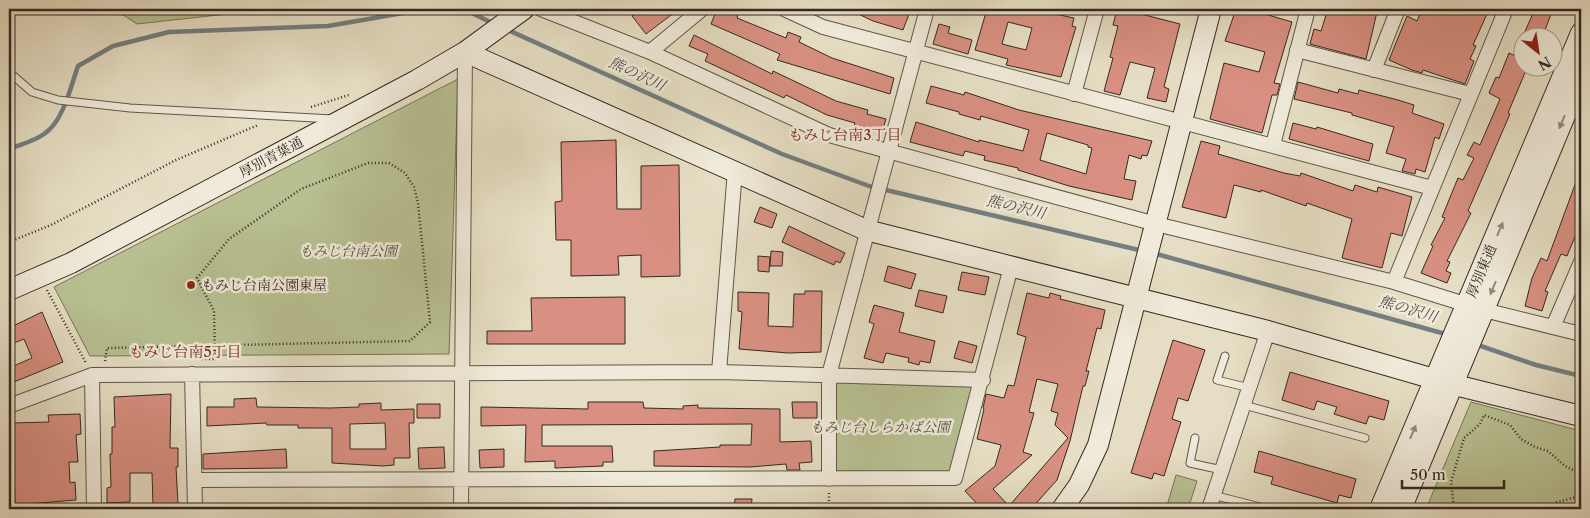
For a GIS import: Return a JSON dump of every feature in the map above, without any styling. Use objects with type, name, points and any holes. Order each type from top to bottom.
[{"type":"street","points":[[541,9],[650,52],[829,135],[1154,232],[1394,282],[1472,316],[1554,327],[1581,334]]},
{"type":"street","points":[[650,52],[702,9]]},
{"type":"street","points":[[784,9],[823,27],[1432,188]]},
{"type":"street","points":[[828,479],[829,375],[887,151],[927,9]]},
{"type":"street","points":[[1074,94],[1097,9]]},
{"type":"street","points":[[1062,509],[1079,485],[1098,445],[1211,9]]},
{"type":"street","points":[[1273,145],[1308,9]]},
{"type":"street","points":[[1374,70],[1398,9]]},
{"type":"street","points":[[1394,282],[1506,9]]},
{"type":"street","name":"厚別青葉通","points":[[9,290],[72,263],[341,120],[472,47],[520,12]]},
{"type":"street","name":"厚別東通","points":[[1401,509],[1464,362],[1472,316],[1581,33]]},
{"type":"street","points":[[461,509],[462,374],[472,47],[735,170],[868,222],[1012,267],[1268,331],[1454,385],[1581,416]]},
{"type":"street","points":[[1297,50],[1470,94]]},
{"type":"street","name":"厚別東通","points":[[1380,509],[1444,356],[1472,316],[1581,77]]},
{"type":"street","points":[[719,372],[735,170]]},
{"type":"street","points":[[1554,327],[1581,262]]},
{"type":"street","points":[[195,480],[955,478],[1012,267]]},
{"type":"street","points":[[1209,509],[1268,331]]},
{"type":"street","points":[[9,406],[91,367],[192,374],[719,372],[983,380]]},
{"type":"street","points":[[91,367],[94,509]]},
{"type":"street","points":[[192,374],[194,509]]},
{"type":"lane","points":[[9,72],[32,92],[58,100],[130,108],[341,120]]},
{"type":"lane","points":[[1225,356],[1217,380],[1250,388]]},
{"type":"lane","points":[[1244,405],[1365,438]]},
{"type":"lane","points":[[1196,438],[1190,463],[1222,470]]},
{"type":"lane","points":[[1213,495],[1268,509]]},
{"type":"path","points":[[306,109],[349,95]]},
{"type":"path","points":[[9,242],[51,225],[176,160],[263,123]]},
{"type":"path","points":[[39,292],[46,289],[91,367],[105,362],[107,348],[214,346],[410,341],[430,322],[418,203],[414,188],[405,173],[389,163],[368,163],[300,189],[229,239],[197,278],[214,311],[214,346],[215,359],[195,360]]},
{"type":"path","points":[[1454,509],[1451,482],[1464,438],[1480,424],[1484,415],[1510,425],[1521,439],[1535,447],[1548,451],[1565,466],[1581,474]]},
{"type":"path","points":[[828,479],[829,509]]},
{"type":"path","points":[[1548,509],[1556,502],[1581,496]]},
{"type":"green space","points":[[114,9],[272,9],[137,24]]},
{"type":"green space","name":"もみじ台南公園","points":[[458,79],[449,354],[90,356],[54,287]]},
{"type":"green space","name":"もみじ台しらかば公園","points":[[829,375],[983,380],[955,478],[829,479]]},
{"type":"green space","points":[[1471,402],[1581,431],[1581,509],[1426,509]]},
{"type":"green space","points":[[1176,475],[1197,481],[1188,509],[1166,509]]},
{"type":"building","points":[[641,9],[679,9],[646,34],[632,16]]},
{"type":"building","points":[[717,9],[724,9],[738,14],[737,18],[786,38],[788,32],[801,37],[799,42],[832,58],[894,78],[890,94],[777,60],[780,54],[711,24]]},
{"type":"building","points":[[848,9],[911,9],[903,30],[873,21]]},
{"type":"building","points":[[987,9],[1031,9],[1074,18],[1072,26],[1076,27],[1061,77],[1006,65],[1008,59],[975,50]],"holes":[[[1008,22],[1032,28],[1026,50],[1002,44]]]},
{"type":"building","points":[[1117,9],[1143,9],[1141,14],[1180,24],[1164,87],[1169,89],[1166,102],[1147,98],[1155,68],[1130,62],[1120,95],[1104,91],[1113,58],[1110,57],[1118,26],[1113,25]]},
{"type":"building","points":[[1236,9],[1248,9],[1292,22],[1274,83],[1280,84],[1277,95],[1272,95],[1262,133],[1210,119],[1224,63],[1259,72],[1265,52],[1225,41]]},
{"type":"building","points":[[1328,9],[1364,9],[1377,12],[1366,59],[1310,44],[1314,29],[1321,31]]},
{"type":"building","points":[[1422,9],[1475,9],[1487,14],[1473,45],[1476,46],[1470,59],[1474,61],[1465,84],[1423,70],[1422,73],[1412,70],[1389,60],[1407,16],[1417,21]]},
{"type":"building","points":[[1535,9],[1553,9],[1546,28],[1526,28]]},
{"type":"building","points":[[939,24],[950,27],[948,33],[972,40],[968,54],[933,44]]},
{"type":"building","points":[[694,35],[772,74],[773,71],[836,101],[868,110],[867,114],[886,119],[882,132],[854,127],[855,123],[827,115],[786,95],[784,98],[705,61],[708,54],[689,46]]},
{"type":"building","points":[[1509,53],[1512,54],[1512,78],[1523,78],[1508,113],[1510,114],[1468,211],[1471,213],[1447,261],[1450,262],[1446,271],[1451,273],[1447,283],[1421,273],[1433,246],[1431,245],[1445,218],[1442,217],[1458,178],[1463,180],[1474,158],[1467,155],[1474,142],[1480,145],[1500,99],[1489,93],[1496,77],[1499,78]]},
{"type":"building","points":[[1298,82],[1338,93],[1339,89],[1358,94],[1359,90],[1398,100],[1414,105],[1412,113],[1444,124],[1439,139],[1435,137],[1425,172],[1416,169],[1415,174],[1402,171],[1406,159],[1386,153],[1394,127],[1352,115],[1352,113],[1294,99]]},
{"type":"building","points":[[931,86],[964,95],[965,92],[1019,110],[1152,141],[1147,156],[1142,155],[1141,159],[1129,155],[1124,179],[1136,181],[1132,200],[1069,186],[1018,170],[1018,168],[984,160],[985,156],[965,151],[963,156],[910,142],[916,122],[979,142],[979,140],[1023,151],[1029,130],[981,116],[980,120],[926,103]],"holes":[[[1047,133],[1088,145],[1088,147],[1092,148],[1086,174],[1040,160]]]},
{"type":"building","points":[[1293,123],[1316,129],[1317,127],[1373,144],[1369,161],[1289,139]]},
{"type":"building","points":[[616,140],[617,209],[641,209],[641,166],[679,165],[680,276],[641,277],[641,255],[618,256],[619,275],[571,276],[571,240],[556,240],[555,202],[562,201],[561,142]]},
{"type":"building","points":[[1201,141],[1220,146],[1218,154],[1284,173],[1300,176],[1301,173],[1353,191],[1355,185],[1377,192],[1378,187],[1412,197],[1402,236],[1391,233],[1382,268],[1342,258],[1352,219],[1307,203],[1306,206],[1261,190],[1261,192],[1234,185],[1226,218],[1182,207]]},
{"type":"building","points":[[1580,171],[1581,233],[1577,232],[1567,256],[1561,254],[1545,291],[1548,292],[1542,311],[1525,306],[1532,278],[1541,258],[1547,261]]},
{"type":"building","points":[[760,207],[777,214],[772,228],[754,222]]},
{"type":"building","points":[[789,226],[845,253],[840,263],[836,261],[834,265],[782,242]]},
{"type":"building","points":[[771,251],[783,252],[782,266],[770,266]]},
{"type":"building","points":[[758,256],[770,257],[769,272],[758,271]]},
{"type":"building","points":[[888,266],[916,274],[911,289],[884,281]]},
{"type":"building","points":[[962,272],[989,277],[985,295],[958,290]]},
{"type":"building","points":[[919,290],[947,296],[943,313],[915,306]]},
{"type":"building","points":[[805,291],[822,291],[821,352],[788,353],[739,349],[742,312],[738,311],[738,292],[769,293],[768,326],[793,327],[794,294],[805,294]]},
{"type":"building","points":[[1027,293],[1049,298],[1050,293],[1061,296],[1060,299],[1105,310],[1101,329],[1097,328],[1086,371],[1089,371],[1085,386],[1083,386],[1070,441],[1057,480],[1031,509],[982,509],[965,491],[995,466],[1001,445],[977,439],[986,394],[1004,398],[1008,385],[1014,386],[1026,337],[1017,334]],"holes":[[[1037,379],[1058,384],[1051,411],[1058,413],[1055,425],[1068,438],[1009,506],[993,489],[1032,455],[1023,452],[1034,413],[1029,412]]]},
{"type":"building","points":[[625,297],[625,344],[487,344],[487,331],[532,331],[531,298]]},
{"type":"building","points":[[874,305],[904,313],[899,332],[935,341],[930,363],[920,361],[919,365],[908,362],[909,358],[886,353],[883,363],[864,358],[874,324],[869,322]]},
{"type":"building","points":[[42,312],[63,362],[9,384],[9,368],[32,358],[24,339],[9,345],[9,328]]},
{"type":"building","points":[[1173,340],[1205,350],[1188,401],[1178,398],[1172,419],[1181,422],[1164,476],[1154,473],[1152,479],[1131,473]]},
{"type":"building","points":[[959,341],[977,346],[972,363],[954,358]]},
{"type":"building","points":[[1290,372],[1389,401],[1384,420],[1369,416],[1366,424],[1334,414],[1337,407],[1317,401],[1314,410],[1282,400]]},
{"type":"building","points":[[171,394],[170,448],[178,448],[178,467],[176,467],[178,504],[153,505],[152,473],[130,473],[130,502],[107,503],[107,488],[111,487],[110,454],[112,454],[112,427],[115,427],[114,397]]},
{"type":"building","points":[[256,398],[257,407],[330,408],[359,407],[359,404],[381,403],[381,410],[414,409],[414,423],[409,423],[410,458],[394,458],[394,465],[383,466],[332,463],[332,428],[298,428],[298,425],[267,425],[266,423],[207,426],[207,407],[234,407],[234,399]],"holes":[[[385,423],[386,449],[350,449],[350,424]]]},
{"type":"building","points":[[588,402],[643,402],[644,408],[683,409],[683,406],[698,405],[698,408],[780,409],[780,442],[811,441],[812,462],[799,463],[800,470],[787,470],[786,464],[750,467],[654,466],[654,451],[720,447],[720,445],[751,445],[752,424],[542,425],[542,446],[612,446],[613,462],[603,462],[603,466],[555,468],[555,461],[525,462],[526,425],[481,426],[481,407],[588,409]]},
{"type":"building","points":[[792,402],[817,402],[817,418],[793,418]]},
{"type":"building","points":[[417,404],[440,404],[440,418],[417,418]]},
{"type":"building","points":[[80,414],[81,434],[76,435],[78,462],[69,462],[70,483],[75,482],[76,500],[15,505],[12,423],[49,422],[48,415]]},
{"type":"building","points":[[444,447],[445,468],[419,469],[418,448]]},
{"type":"building","points":[[286,449],[287,468],[203,469],[203,454]]},
{"type":"building","points":[[504,449],[504,467],[480,468],[479,450]]},
{"type":"building","points":[[1259,451],[1356,479],[1351,498],[1339,495],[1337,503],[1271,484],[1273,477],[1254,472]]},
{"type":"building","points":[[735,499],[752,499],[751,509],[734,509]]},
{"type":"waterway","name":"熊の沢川","points":[[9,149],[36,139],[51,128],[65,103],[78,66],[113,46],[169,32],[328,26],[426,9]]},
{"type":"waterway","name":"熊の沢川","points":[[464,9],[494,24]]},
{"type":"waterway","name":"熊の沢川","points":[[506,29],[782,154],[869,186],[1143,251]]},
{"type":"waterway","name":"熊の沢川","points":[[1153,253],[1449,335]]},
{"type":"waterway","name":"熊の沢川","points":[[1475,344],[1536,365],[1581,376]]},
{"type":"place","name":"もみじ台南公園東屋","points":[[191,285]]},
{"type":"district","name":"もみじ台南3丁目","points":[[845,135]]},
{"type":"district","name":"もみじ台南5丁目","points":[[185,352]]}]
